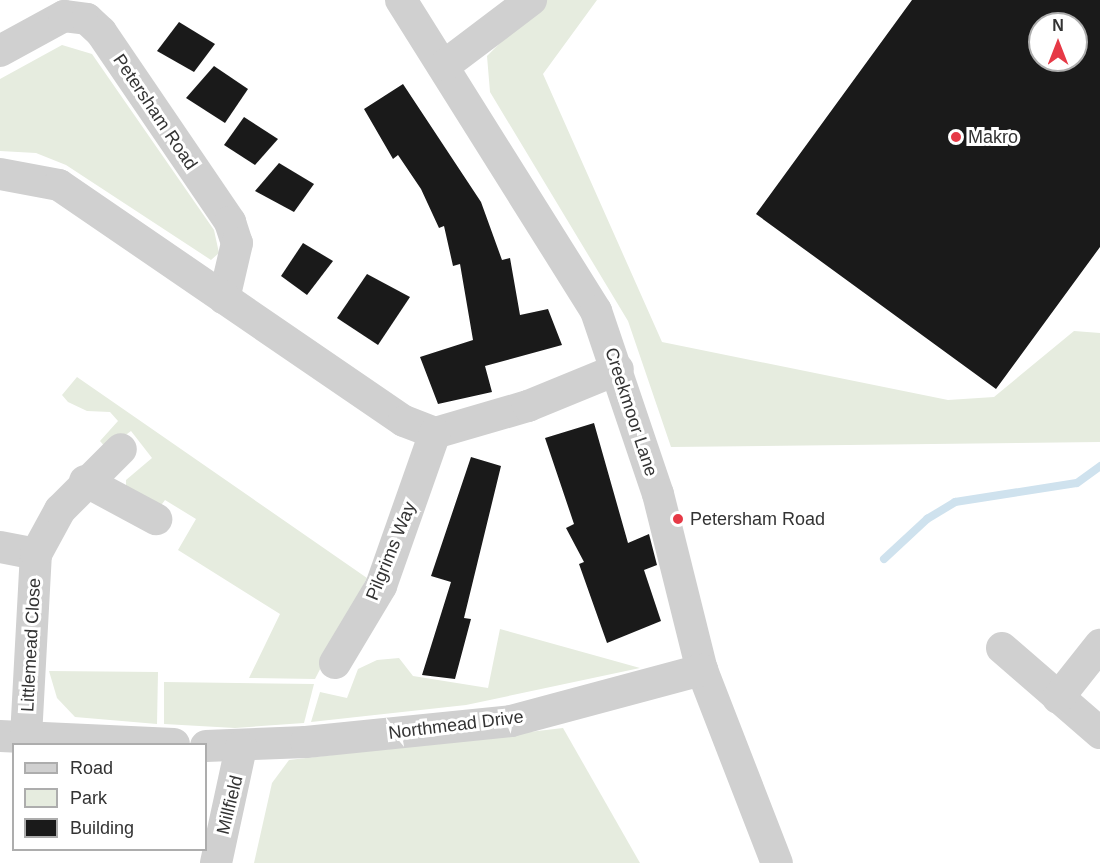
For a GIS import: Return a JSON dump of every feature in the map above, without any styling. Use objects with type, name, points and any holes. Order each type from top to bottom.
[{"type":"street","name":"Creekmoor Lane","points":[[401,0],[445,65],[596,311],[618,369],[658,494],[702,670],[777,863]]},
{"type":"street","points":[[445,65],[509,0]]},
{"type":"street","points":[[445,65],[531,0]]},
{"type":"street","name":"Petersham Road","points":[[0,51],[64,16],[87,19],[101,32],[230,222],[237,243],[224,299]]},
{"type":"street","points":[[0,174],[59,185],[404,421],[435,433],[528,406],[618,369]]},
{"type":"street","name":"Pilgrims Way","points":[[335,663],[381,586],[435,433]]},
{"type":"street","name":"Littlemead Close","points":[[13,736],[36,554],[85,481],[121,448]]},
{"type":"street","points":[[85,481],[156,519]]},
{"type":"street","name":"Littlemead Close","points":[[0,547],[36,554]]},
{"type":"street","points":[[1058,698],[1100,645]]},
{"type":"street","points":[[1002,648],[1100,733]]},
{"type":"street","name":"Northmead Drive","points":[[207,746],[241,747],[511,721],[702,670]]},
{"type":"street","points":[[13,736],[154,743]]},
{"type":"street","name":"Millfield","points":[[216,863],[241,747]]},
{"type":"green space","points":[[543,0],[597,0],[543,74],[662,342],[948,400],[994,397],[1074,331],[1100,333],[1100,442],[671,447],[628,321],[490,92],[487,56]]},
{"type":"green space","points":[[62,45],[92,54],[214,230],[219,253],[211,260],[66,165],[36,153],[0,151],[0,79]]},
{"type":"green space","points":[[77,377],[367,578],[315,679],[249,678],[280,614],[178,550],[196,519],[165,500],[156,512],[126,489],[126,480],[152,458],[131,431],[107,449],[100,441],[118,421],[110,412],[87,411],[68,402],[62,395]]},
{"type":"green space","points":[[500,629],[640,668],[466,705],[311,722],[320,692],[347,698],[358,669],[377,660],[399,658],[413,676],[488,688]]},
{"type":"green space","points":[[49,671],[158,672],[157,724],[75,717],[57,698]]},
{"type":"green space","points":[[164,682],[314,684],[304,723],[235,728],[164,724]]},
{"type":"green space","points":[[563,728],[640,863],[254,863],[272,783],[289,760]]},
{"type":"building","name":"Makro","points":[[912,0],[1100,0],[1100,247],[996,389],[756,214]]},
{"type":"building","points":[[179,22],[215,44],[194,72],[157,51]]},
{"type":"building","points":[[214,66],[248,89],[225,123],[186,98]]},
{"type":"building","points":[[403,84],[481,202],[502,260],[510,258],[520,315],[548,309],[562,345],[485,366],[492,392],[438,404],[420,357],[473,340],[460,264],[453,266],[444,226],[439,228],[421,189],[398,155],[393,159],[364,109]]},
{"type":"building","points":[[244,117],[278,139],[255,165],[224,145]]},
{"type":"building","points":[[279,163],[314,184],[294,212],[255,191]]},
{"type":"building","points":[[303,243],[333,261],[307,295],[281,276]]},
{"type":"building","points":[[367,274],[410,297],[378,345],[337,318]]},
{"type":"building","points":[[594,423],[628,543],[649,534],[657,565],[644,570],[661,621],[607,643],[579,564],[584,562],[566,528],[574,524],[545,438]]},
{"type":"building","points":[[471,457],[501,466],[464,618],[471,619],[455,679],[422,675],[451,582],[431,576]]},
{"type":"waterway","points":[[884,559],[927,519],[955,502],[1077,483],[1100,466]]},
{"type":"place","name":"Makro","points":[[956,137]]},
{"type":"place","name":"Petersham Road","points":[[678,519]]}]
